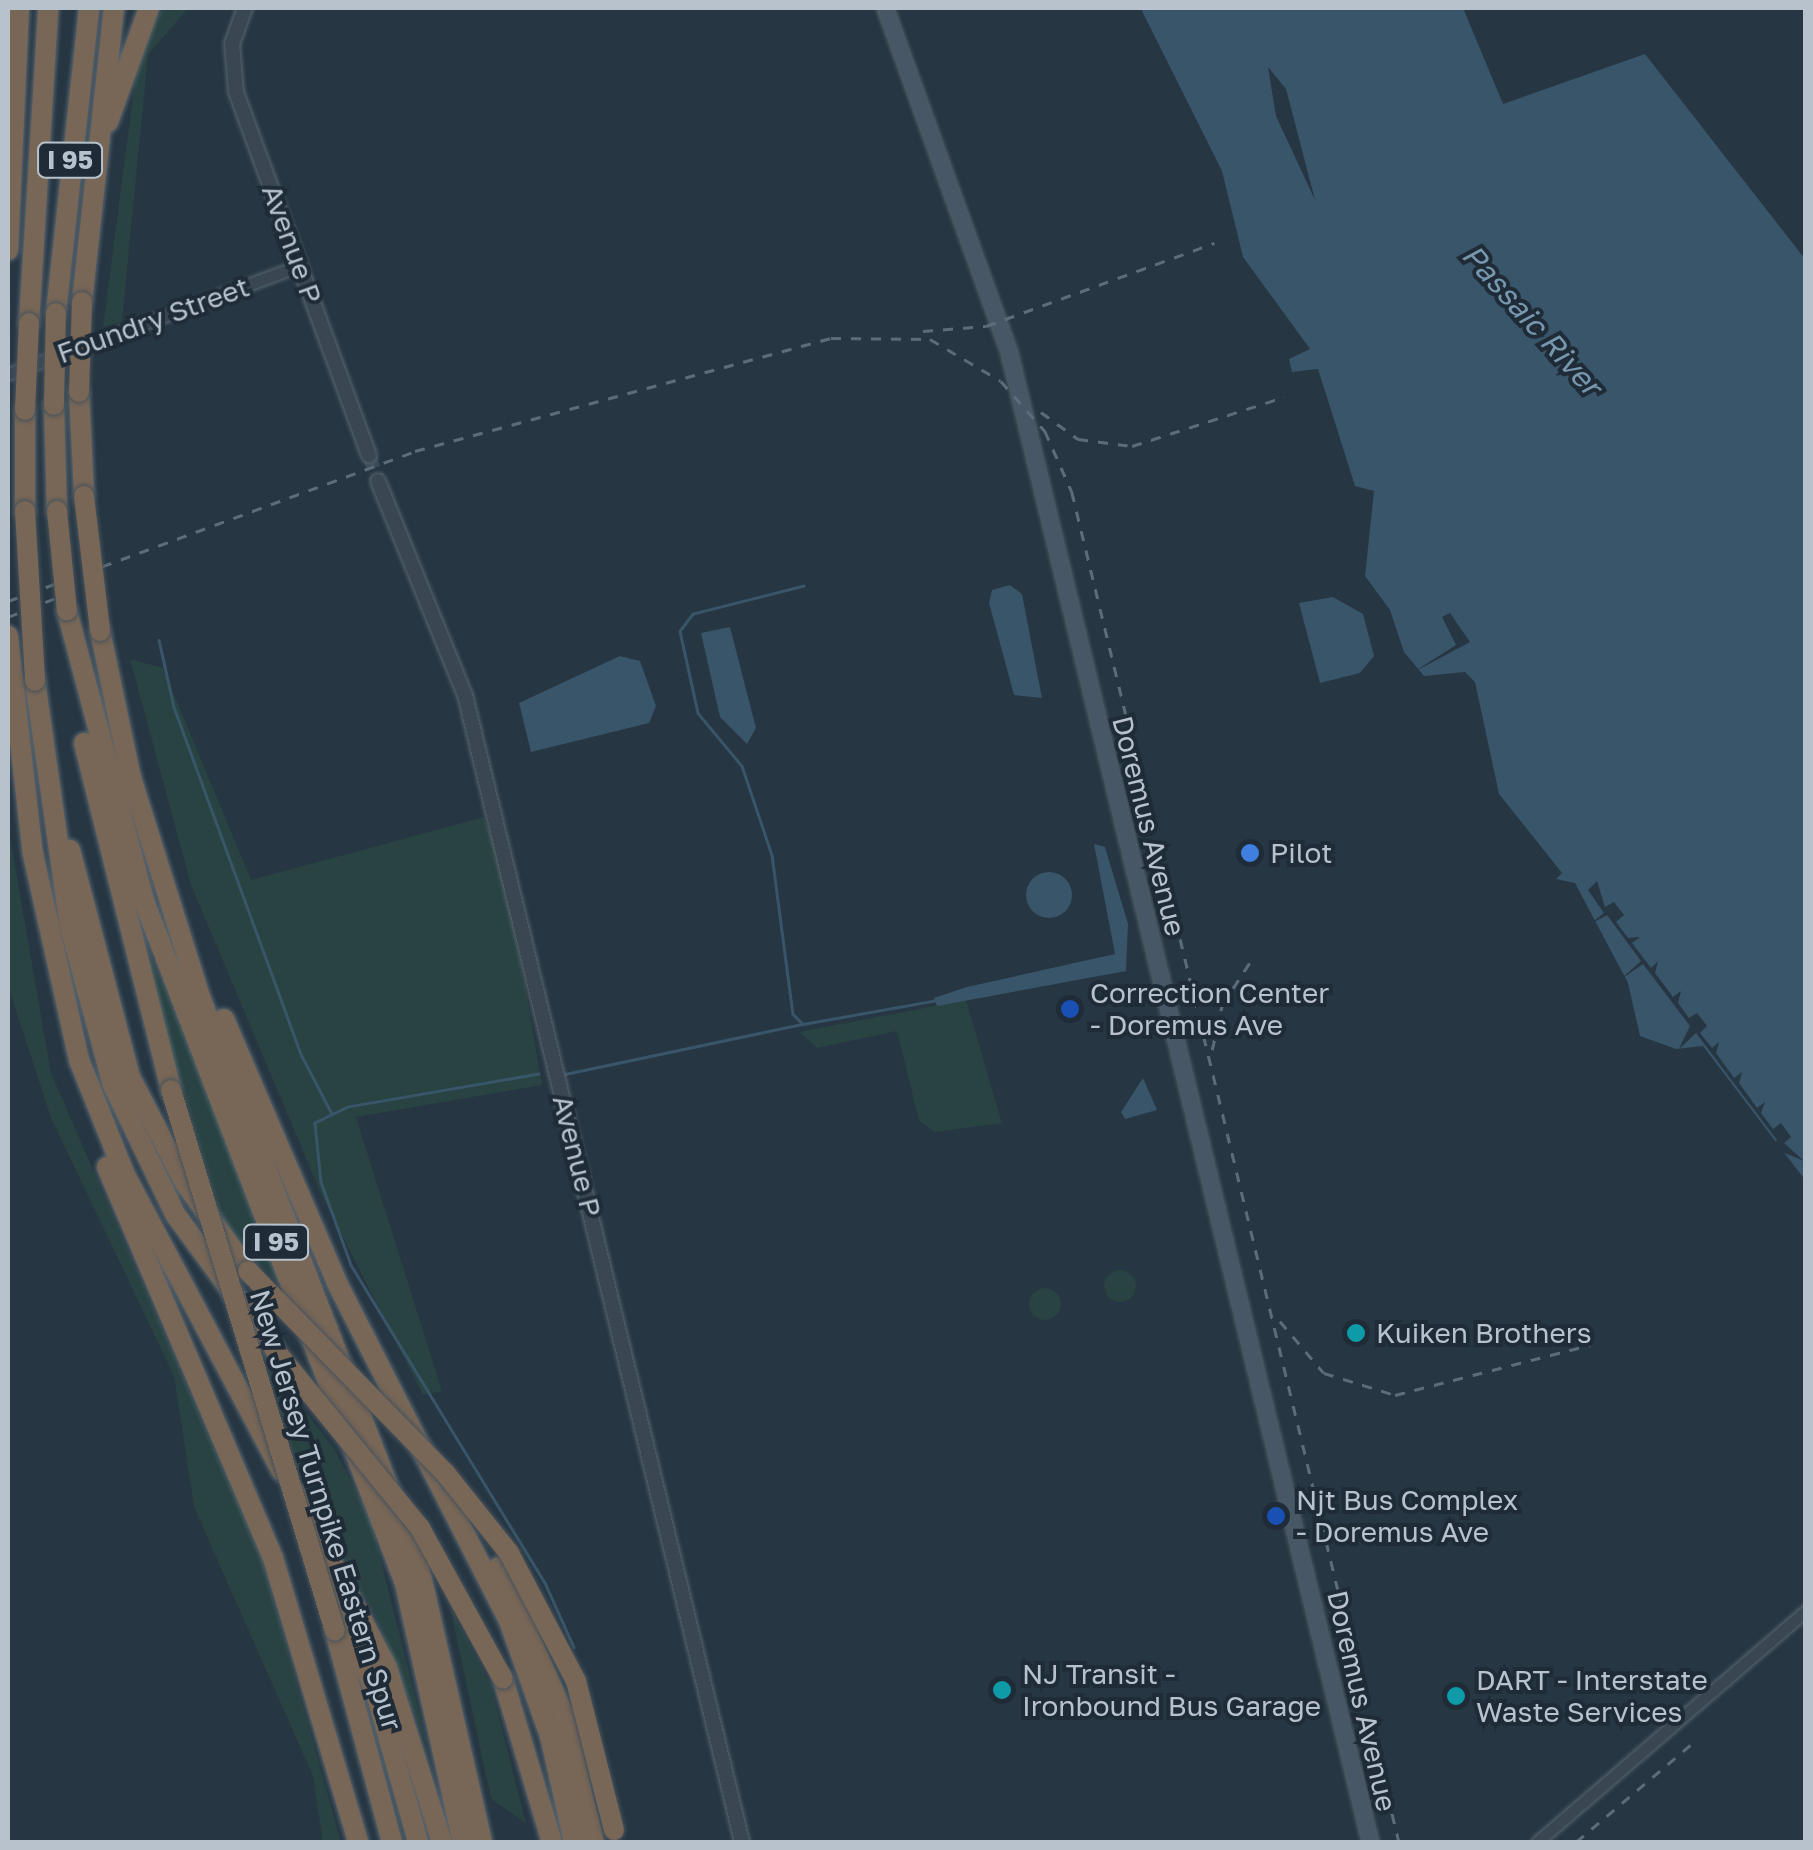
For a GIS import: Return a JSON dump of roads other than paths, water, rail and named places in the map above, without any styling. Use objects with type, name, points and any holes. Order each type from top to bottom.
[{"type":"highway","name":"I 95","points":[[8,250],[19,8]]},
{"type":"highway","name":"I 95","points":[[48,8],[26,410],[25,511],[35,681],[70,927],[112,1086],[174,1214],[274,1349],[426,1536],[504,1679],[552,1842]]},
{"type":"highway","name":"New Jersey Turnpike Eastern Spur","points":[[89,8],[56,313],[57,510],[72,648],[111,874],[171,1090],[334,1631],[392,1842]]},
{"type":"highway","name":"New Jersey Turnpike Eastern Spur","points":[[114,8],[82,302],[79,392],[84,496],[100,631],[134,788],[183,937],[409,1535],[453,1689],[482,1842]]},
{"type":"highway","points":[[97,152],[149,8]]},
{"type":"highway","points":[[8,636],[39,894],[86,1116],[277,1568],[358,1842]]},
{"type":"highway","name":"New Jersey Turnpike Eastern Spur","points":[[72,648],[144,902],[402,1573],[463,1842]]},
{"type":"highway","points":[[39,726],[124,1060],[175,1166],[248,1271],[446,1474],[510,1553],[576,1681],[614,1836]]},
{"type":"highway","name":"New Jersey Turnpike Eastern Spur","points":[[183,937],[366,1340],[508,1618],[550,1736],[574,1842]]},
{"type":"highway","points":[[72,1036],[125,1175],[387,1668],[442,1842]]},
{"type":"highway","points":[[366,1340],[531,1633],[569,1734],[594,1842]]},
{"type":"highway","points":[[284,1475],[367,1668],[418,1842]]},
{"type":"highway","name":"I 95","points":[[504,1679],[539,1842]]},
{"type":"highway","points":[[348,1690],[378,1842]]},
{"type":"main road","name":"Doremus Avenue","points":[[884,8],[1016,383],[1370,1842]]},
{"type":"street","name":"Avenue P","points":[[245,8],[235,30],[236,92],[369,455]]},
{"type":"street","name":"Foundry Street","points":[[8,374],[299,266]]},
{"type":"street","name":"Avenue P","points":[[378,482],[465,694],[742,1842]]},
{"type":"street","points":[[1537,1842],[1806,1610]]},
{"type":"water","name":"Passaic River","points":[[1463,8],[1503,104],[1645,54],[1805,259],[1805,1180],[1703,1046],[1676,1049],[1640,1036],[1628,983],[1575,883],[1556,879],[1562,873],[1499,794],[1475,682],[1465,672],[1424,676],[1404,652],[1390,610],[1365,576],[1374,491],[1355,486],[1318,369],[1292,372],[1289,359],[1310,349],[1243,257],[1222,171],[1141,9]]},
{"type":"water","points":[[1010,585],[1022,594],[1042,698],[1014,695],[989,603],[992,590]]},
{"type":"water","points":[[1333,597],[1363,614],[1374,656],[1360,673],[1320,683],[1299,603]]},
{"type":"water","points":[[730,627],[756,728],[747,744],[720,717],[701,633]]},
{"type":"water","points":[[620,656],[640,661],[656,706],[649,723],[531,752],[519,703]]},
{"type":"water","points":[[1094,844],[1105,847],[1128,924],[1126,971],[937,1006],[934,998],[967,987],[1115,954]]},
{"type":"water","points":[[1049,872],[1065,879],[1072,895],[1065,911],[1049,918],[1033,911],[1026,895],[1033,879]]},
{"type":"water","points":[[1143,1078],[1157,1110],[1125,1119],[1121,1112]]},
{"type":"waterway","points":[[804,586],[693,614],[680,631],[698,713],[742,766],[772,855],[793,1014],[803,1024],[938,1000]]},
{"type":"waterway","points":[[159,640],[174,707],[302,1056],[331,1112]]},
{"type":"waterway","points":[[565,1074],[803,1024]]},
{"type":"waterway","points":[[539,1074],[348,1107],[315,1123],[321,1182],[351,1265],[546,1585],[574,1647]]},
{"type":"tunnel","points":[[369,455],[378,481]]},
{"type":"railway","points":[[923,331],[986,326],[1214,243]]},
{"type":"railway","points":[[8,601],[415,451],[831,338],[930,339],[1001,381],[1045,431],[1072,492],[1399,1842]]},
{"type":"railway","points":[[1041,412],[1078,439],[1132,446],[1284,397]]},
{"type":"railway","points":[[8,617],[68,593]]},
{"type":"railway","points":[[1212,1050],[1222,1005],[1250,962]]},
{"type":"railway","points":[[1280,1321],[1324,1373],[1395,1395],[1590,1345]]},
{"type":"railway","points":[[1576,1842],[1694,1742]]},
{"type":"place","name":"Pilot","points":[[1250,853]]},
{"type":"place","name":"Correction Center - Doremus Ave","points":[[1070,1009]]},
{"type":"place","name":"Kuiken Brothers","points":[[1356,1333]]},
{"type":"place","name":"Njt Bus Complex - Doremus Ave","points":[[1276,1516]]},
{"type":"place","name":"NJ Transit - Ironbound Bus Garage","points":[[1002,1690]]},
{"type":"place","name":"DART - Interstate Waste Services","points":[[1456,1696]]}]
